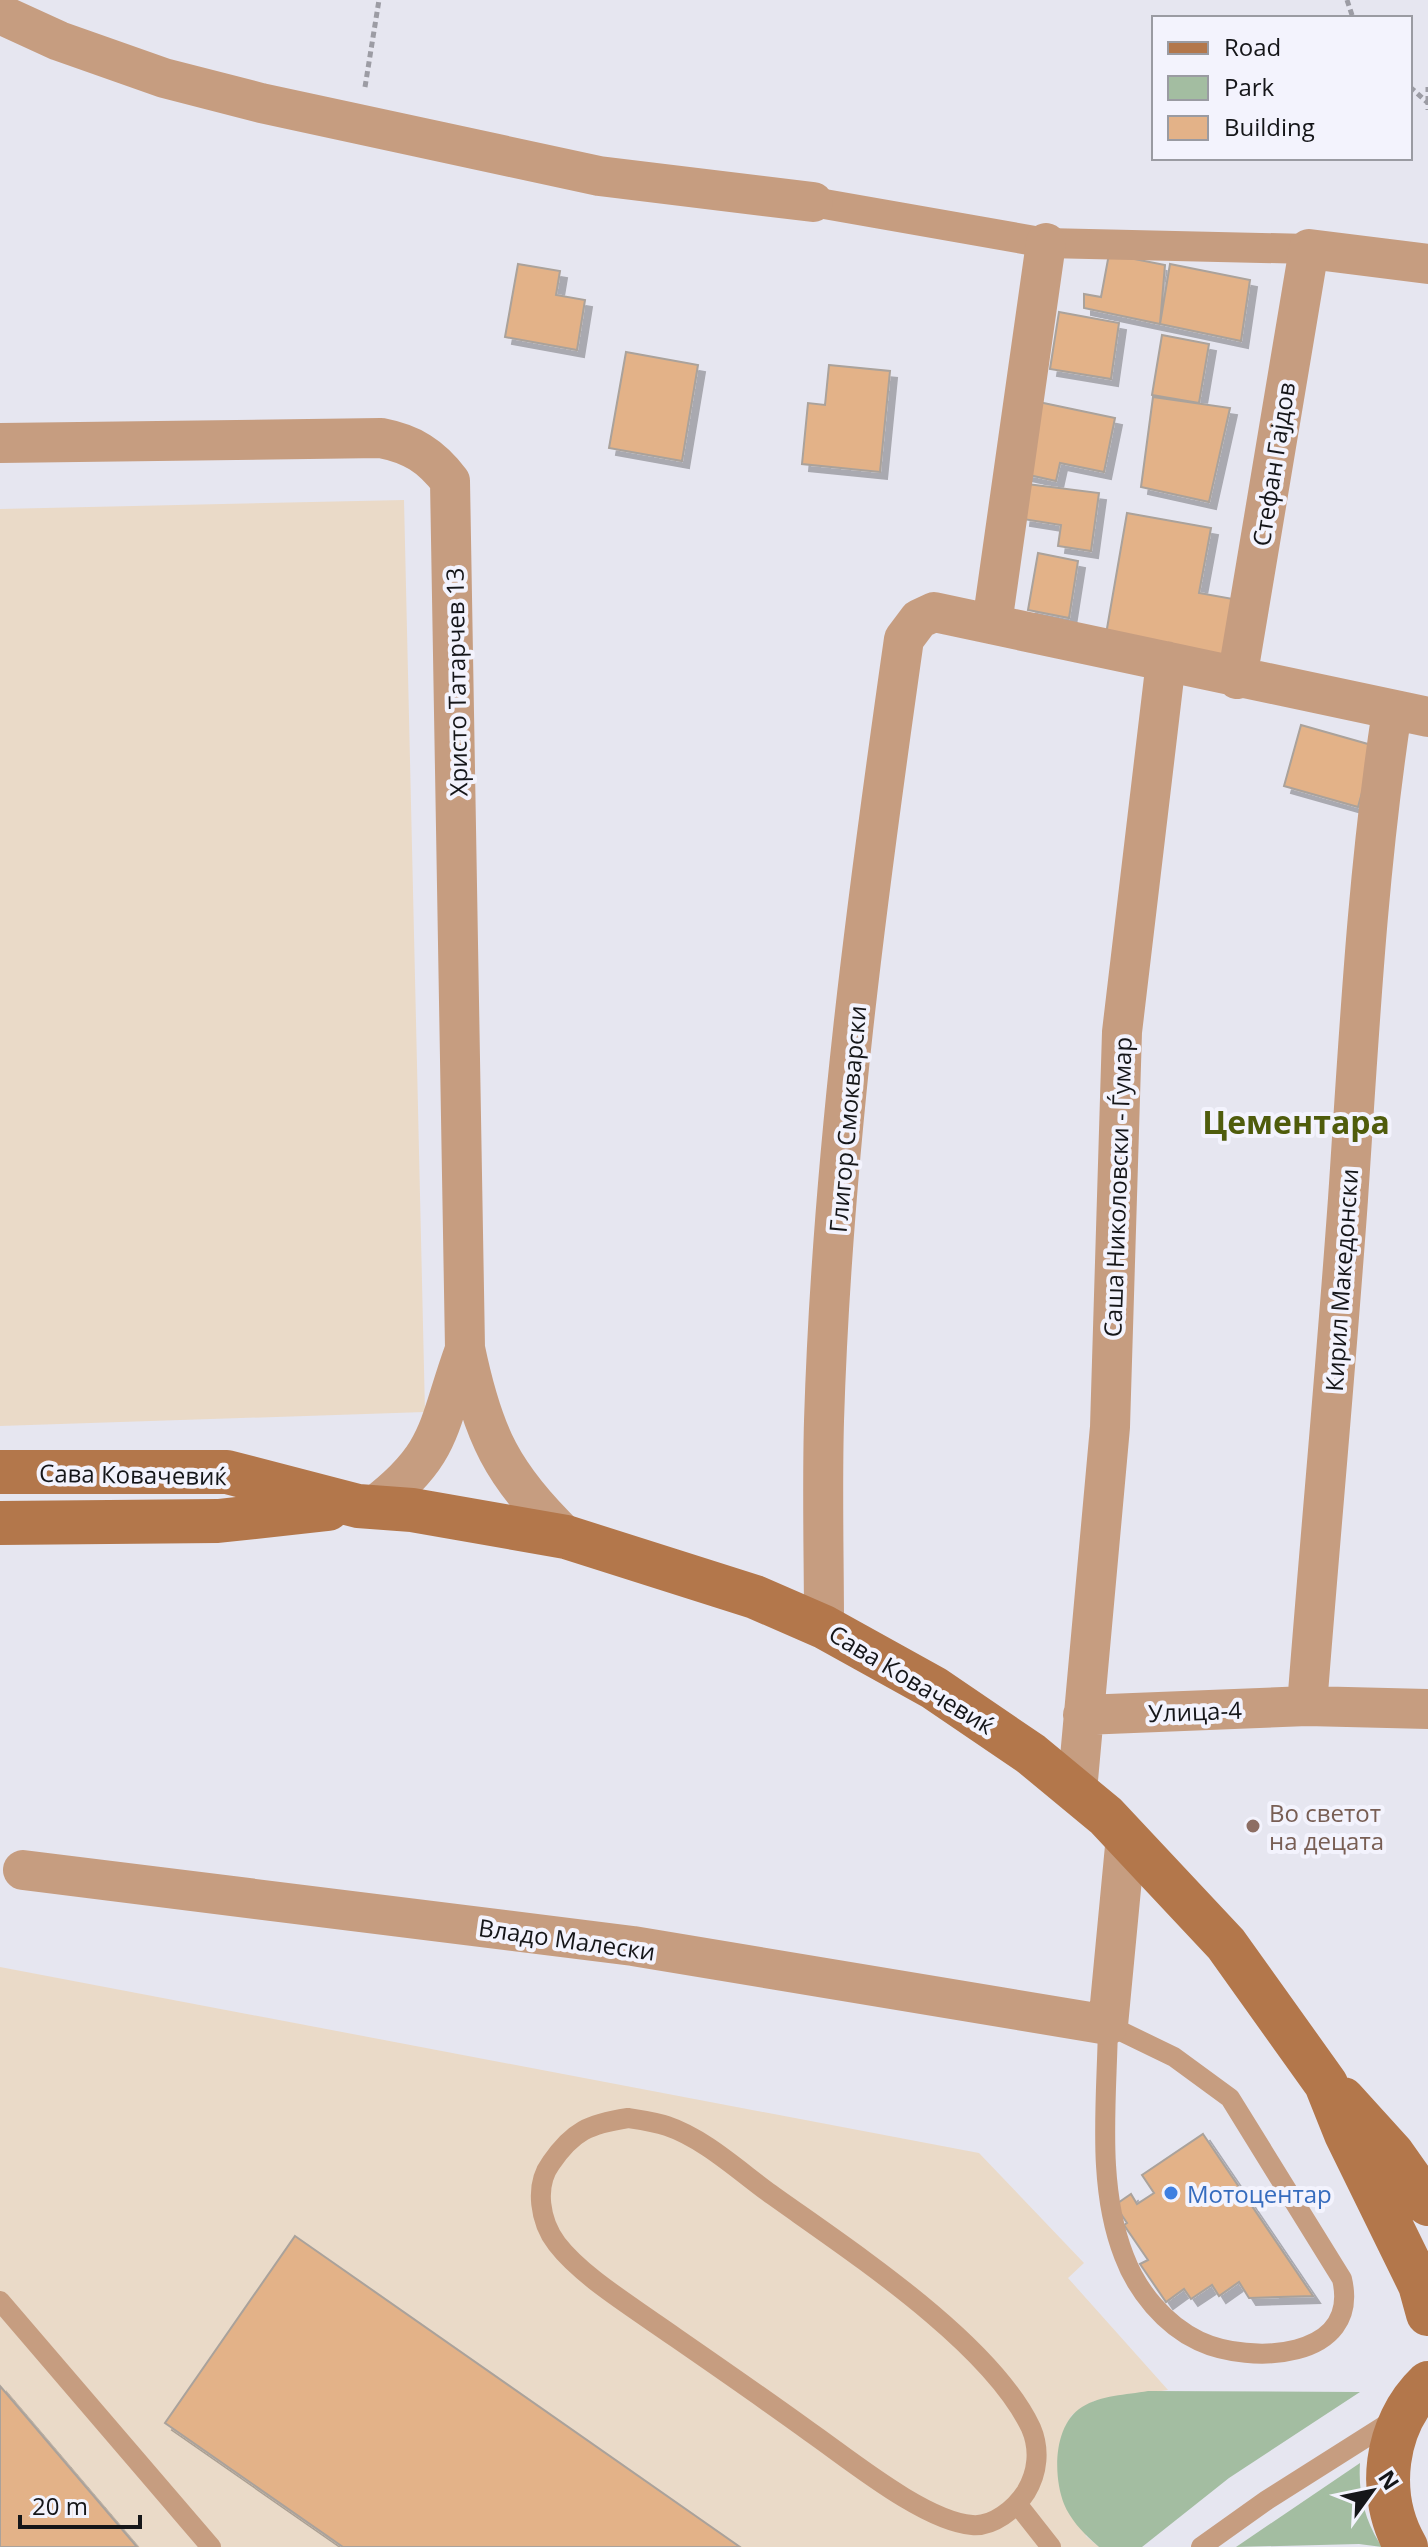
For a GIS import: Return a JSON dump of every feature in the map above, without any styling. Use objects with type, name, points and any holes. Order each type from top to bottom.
[{"type":"main road","name":"Сава Ковачевиќ","points":[[0,1472],[227,1472],[366,1506],[566,1537],[713,1582],[824,1627],[979,1717],[1077,1791],[1126,1836],[1226,1944],[1326,2084],[1346,2134],[1420,2285],[1428,2314]]},
{"type":"main road","name":"Сава Ковачевиќ","points":[[0,1523],[218,1521],[366,1506]]},
{"type":"main road","name":"Сава Ковачевиќ","points":[[1326,2084],[1356,2109],[1428,2204]]},
{"type":"main road","points":[[1406,2547],[1392,2514],[1388,2488],[1395,2437],[1420,2385]]},
{"type":"street","points":[[0,14],[59,41],[164,78],[599,176],[813,202],[1046,243],[1309,249],[1428,264]]},
{"type":"street","points":[[1046,243],[992,624],[1410,714]]},
{"type":"street","name":"Стефан Гајдов","points":[[1237,679],[1309,249]]},
{"type":"street","name":"Христо Татарчев 13","points":[[0,443],[381,438],[403,442],[427,455],[450,481],[465,1348],[480,1410],[498,1457],[520,1489],[566,1537]]},
{"type":"street","name":"Глигор Смокварски","points":[[824,1627],[824,1421],[841,1164],[870,873],[904,639],[919,619],[934,612],[992,624]]},
{"type":"street","name":"Саша Николовски - Ѓумар","points":[[1077,1791],[1110,1427],[1122,1032],[1166,661]]},
{"type":"street","name":"Кирил Македонски","points":[[1307,1706],[1374,827],[1410,714]]},
{"type":"street","name":"Христо Татарчев 13","points":[[366,1506],[401,1486],[437,1438],[465,1348]]},
{"type":"street","name":"Улица-4","points":[[1083,1715],[1307,1706],[1428,1709]]},
{"type":"street","points":[[1108,2025],[1126,1836]]},
{"type":"street","name":"Владо Малески","points":[[23,1870],[633,1946],[1108,2025]]},
{"type":"lane","points":[[1108,2025],[1174,2057],[1230,2098],[1342,2279],[1346,2297],[1344,2310],[1329,2334],[1308,2347],[1283,2353],[1234,2351],[1199,2341],[1174,2326],[1156,2309],[1124,2257],[1115,2228],[1106,2141],[1108,2025]]},
{"type":"lane","points":[[628,2118],[669,2126],[713,2152],[855,2254],[951,2331],[995,2375],[1032,2430],[1038,2456],[1032,2482],[1018,2505],[998,2518],[974,2526],[946,2519],[893,2490],[608,2290],[556,2244],[539,2205],[546,2170],[568,2138],[599,2122],[628,2118]]},
{"type":"lane","points":[[0,2301],[211,2547]]},
{"type":"lane","points":[[1201,2547],[1420,2385]]},
{"type":"lane","points":[[1018,2505],[1051,2547]]},
{"type":"path","points":[[359,123],[379,0]]},
{"type":"path","points":[[1428,87],[1428,110]]},
{"type":"path","points":[[1412,89],[1428,103]]},
{"type":"shaded area","points":[[404,500],[425,1412],[0,1426],[0,509]]},
{"type":"shaded area","points":[[0,1967],[979,2153],[1084,2263],[1068,2278],[1168,2390],[1094,2401],[1072,2415],[1065,2427],[1086,2536],[1099,2547],[0,2547]]},
{"type":"green space","points":[[1148,2391],[1360,2392],[1229,2478],[1142,2547],[1099,2547],[1070,2516],[1060,2493],[1057,2466],[1061,2438],[1072,2415],[1089,2403]]},
{"type":"green space","points":[[1360,2463],[1364,2507],[1382,2547],[1359,2544],[1236,2547]]},
{"type":"building","points":[[1109,254],[1165,265],[1160,324],[1084,308],[1084,294],[1101,297]]},
{"type":"building","points":[[518,264],[560,271],[556,295],[585,300],[577,350],[505,337]]},
{"type":"building","points":[[1170,264],[1250,280],[1241,341],[1160,324]]},
{"type":"building","points":[[1059,312],[1119,323],[1111,379],[1050,369]]},
{"type":"building","points":[[1162,335],[1209,344],[1199,403],[1152,395]]},
{"type":"building","points":[[626,352],[698,365],[682,461],[609,448]]},
{"type":"building","points":[[829,365],[890,371],[880,472],[802,464],[808,403],[825,405]]},
{"type":"building","points":[[1153,397],[1230,408],[1209,502],[1141,487]]},
{"type":"building","points":[[1034,401],[1115,418],[1104,472],[1060,463],[1056,481],[1020,473]]},
{"type":"building","points":[[1027,484],[1099,493],[1091,551],[1058,546],[1061,525],[1023,519]]},
{"type":"building","points":[[1127,513],[1211,528],[1199,593],[1233,599],[1222,661],[1105,640]]},
{"type":"building","points":[[1038,553],[1078,561],[1069,618],[1028,610]]},
{"type":"building","points":[[1301,725],[1375,746],[1358,807],[1284,786]]},
{"type":"building","points":[[1203,2134],[1313,2296],[1249,2298],[1239,2282],[1219,2296],[1212,2285],[1191,2299],[1184,2289],[1166,2302],[1140,2264],[1148,2260],[1124,2225],[1127,2223],[1115,2205],[1131,2194],[1137,2204],[1154,2193],[1142,2175]]},
{"type":"building","points":[[295,2236],[740,2547],[343,2547],[165,2423]]},
{"type":"building","points":[[0,2386],[137,2547],[0,2547]]},
{"type":"place","name":"Во светот на децата","points":[[1253,1826]]},
{"type":"place","name":"Мотоцентар","points":[[1171,2193]]},
{"type":"district","name":"Цементара","points":[[1296,1121]]}]
